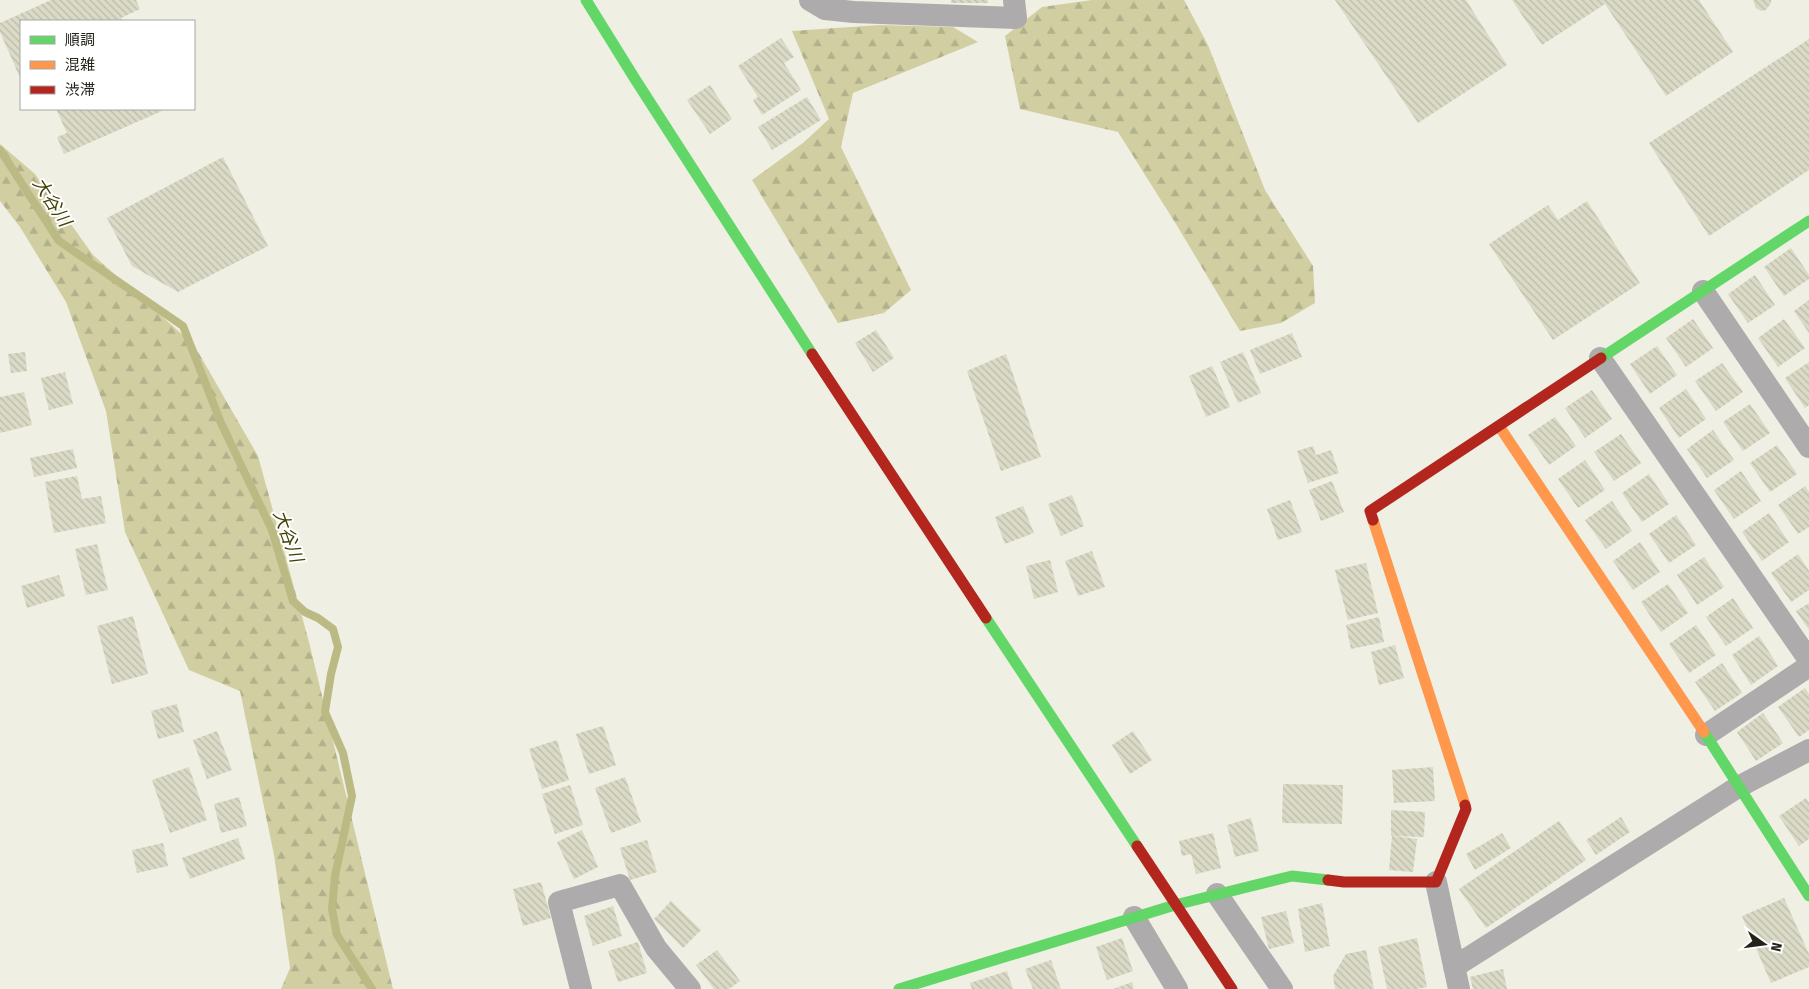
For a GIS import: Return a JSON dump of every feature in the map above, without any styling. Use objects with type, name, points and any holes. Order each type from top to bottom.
[{"type":"street","points":[[810,0],[825,9],[854,12],[1016,18],[1014,0]]},
{"type":"street","points":[[592,1],[635,79],[857,423],[1232,989]]},
{"type":"street","points":[[1807,227],[1703,291],[1370,511],[1466,809],[1436,882],[1457,978],[1738,787],[1809,750]]},
{"type":"street","points":[[1703,291],[1809,447]]},
{"type":"street","points":[[1600,358],[1809,660]]},
{"type":"street","points":[[1499,426],[1706,735],[1809,896]]},
{"type":"street","points":[[1706,735],[1809,666]]},
{"type":"street","points":[[899,989],[1175,905],[1292,876],[1344,882],[1436,882]]},
{"type":"street","points":[[582,989],[559,902],[620,885],[656,948],[690,989]]},
{"type":"street","points":[[1216,894],[1282,989]]},
{"type":"street","points":[[1134,917],[1177,989]]},
{"type":"green space","points":[[1092,0],[1184,0],[1208,45],[1265,190],[1313,266],[1315,303],[1281,323],[1240,331],[1118,132],[1020,109],[1005,36],[1042,7]]},
{"type":"green space","points":[[880,25],[953,27],[978,42],[853,93],[841,147],[911,290],[884,313],[838,323],[752,180],[803,143],[829,119],[792,31]]},
{"type":"green space","points":[[0,144],[35,174],[93,255],[194,345],[258,456],[309,642],[393,989],[281,989],[290,968],[274,855],[240,691],[189,670],[125,532],[106,411],[66,302],[20,227],[0,201]]},
{"type":"building","points":[[51,0],[136,0],[140,9],[121,18],[122,20],[20,20],[20,78],[0,32],[0,23]]},
{"type":"building","points":[[951,0],[988,0],[988,3],[951,3]]},
{"type":"building","points":[[1335,0],[1466,0],[1507,65],[1418,123]]},
{"type":"building","points":[[1512,0],[1699,0],[1733,52],[1666,96],[1605,4],[1542,45]]},
{"type":"building","points":[[1753,0],[1771,0],[1771,3],[1766,10],[1761,11],[1756,8]]},
{"type":"building","points":[[781,38],[794,57],[784,63],[801,90],[762,115],[753,100],[758,97],[738,66]]},
{"type":"building","points":[[1809,39],[1809,170],[1709,236],[1649,143]]},
{"type":"building","points":[[710,85],[732,119],[710,134],[687,100]]},
{"type":"building","points":[[807,97],[821,120],[772,150],[758,127]]},
{"type":"building","points":[[56,110],[162,111],[64,154],[57,137],[67,133]]},
{"type":"building","points":[[223,157],[268,246],[178,292],[132,266],[107,218]]},
{"type":"building","points":[[1587,201],[1640,283],[1553,340],[1489,244],[1548,205],[1558,220]]},
{"type":"building","points":[[1791,248],[1809,275],[1809,279],[1784,296],[1764,267]]},
{"type":"building","points":[[1755,275],[1775,305],[1748,323],[1728,294]]},
{"type":"building","points":[[1809,300],[1809,333],[1794,311]]},
{"type":"building","points":[[1693,319],[1713,348],[1686,367],[1666,338]]},
{"type":"building","points":[[1784,319],[1805,348],[1778,367],[1758,338]]},
{"type":"building","points":[[876,330],[894,358],[873,372],[855,343]]},
{"type":"building","points":[[1292,333],[1302,357],[1260,374],[1250,350]]},
{"type":"building","points":[[1657,346],[1677,375],[1650,394],[1630,364]]},
{"type":"building","points":[[25,352],[27,371],[11,373],[8,354]]},
{"type":"building","points":[[1243,352],[1261,393],[1238,403],[1220,362]]},
{"type":"building","points":[[1006,354],[1041,457],[1001,471],[967,371]]},
{"type":"building","points":[[1809,362],[1809,405],[1805,408],[1785,378]]},
{"type":"building","points":[[1722,363],[1743,392],[1716,411],[1695,381]]},
{"type":"building","points":[[1212,366],[1230,407],[1206,417],[1189,376]]},
{"type":"building","points":[[65,372],[73,404],[49,410],[41,378]]},
{"type":"building","points":[[1686,389],[1706,419],[1679,438],[1659,408]]},
{"type":"building","points":[[1592,390],[1612,419],[1585,438],[1565,408]]},
{"type":"building","points":[[24,392],[32,425],[0,433],[0,397]]},
{"type":"building","points":[[1750,404],[1770,433],[1743,451],[1723,422]]},
{"type":"building","points":[[1555,417],[1576,446],[1549,465],[1528,435]]},
{"type":"building","points":[[1713,430],[1734,460],[1707,478],[1687,449]]},
{"type":"building","points":[[1621,434],[1641,463],[1614,481],[1594,452]]},
{"type":"building","points":[[1777,445],[1797,474],[1770,492],[1750,463]]},
{"type":"building","points":[[1313,446],[1316,455],[1331,450],[1339,473],[1308,483],[1297,451]]},
{"type":"building","points":[[73,449],[77,468],[34,477],[30,458]]},
{"type":"building","points":[[1585,460],[1605,490],[1578,508],[1558,479]]},
{"type":"building","points":[[1741,471],[1761,501],[1734,519],[1714,490]]},
{"type":"building","points":[[1649,474],[1669,504],[1642,522],[1622,493]]},
{"type":"building","points":[[77,476],[82,499],[101,496],[106,523],[54,533],[45,482]]},
{"type":"building","points":[[1332,481],[1344,512],[1321,521],[1309,490]]},
{"type":"building","points":[[1805,486],[1809,492],[1809,527],[1798,534],[1778,505]]},
{"type":"building","points":[[1072,495],[1084,526],[1061,536],[1048,504]]},
{"type":"building","points":[[1290,500],[1302,532],[1278,540],[1267,509]]},
{"type":"building","points":[[1612,501],[1632,531],[1606,549],[1585,520]]},
{"type":"building","points":[[1023,506],[1034,533],[1005,544],[995,517]]},
{"type":"building","points":[[1769,513],[1789,542],[1762,561],[1742,532]]},
{"type":"building","points":[[1676,515],[1696,545],[1669,563],[1649,534]]},
{"type":"building","points":[[1640,542],[1660,572],[1633,590],[1613,561]]},
{"type":"building","points":[[97,544],[108,590],[86,595],[75,549]]},
{"type":"building","points":[[1092,551],[1105,587],[1078,596],[1065,561]]},
{"type":"building","points":[[1798,554],[1809,571],[1809,590],[1791,602],[1771,573]]},
{"type":"building","points":[[1704,557],[1724,587],[1697,605],[1677,575]]},
{"type":"building","points":[[1050,560],[1058,592],[1034,599],[1026,566]]},
{"type":"building","points":[[1366,563],[1378,613],[1348,620],[1335,570]]},
{"type":"building","points":[[59,575],[65,596],[27,608],[21,586]]},
{"type":"building","points":[[1668,584],[1688,613],[1661,632],[1641,602]]},
{"type":"building","points":[[1733,598],[1753,628],[1726,646],[1706,617]]},
{"type":"building","points":[[1809,603],[1809,630],[1796,611]]},
{"type":"building","points":[[133,616],[148,674],[112,684],[97,626]]},
{"type":"building","points":[[1379,617],[1384,642],[1351,649],[1346,625]]},
{"type":"building","points":[[1696,625],[1716,655],[1689,673],[1669,644]]},
{"type":"building","points":[[1759,636],[1778,666],[1751,685],[1732,655]]},
{"type":"building","points":[[1395,645],[1404,678],[1379,685],[1371,652]]},
{"type":"building","points":[[1722,663],[1742,693],[1715,711],[1695,682]]},
{"type":"building","points":[[1805,688],[1809,694],[1809,730],[1799,737],[1778,707]]},
{"type":"building","points":[[177,704],[184,732],[158,739],[151,711]]},
{"type":"building","points":[[1763,713],[1783,743],[1756,761],[1737,732]]},
{"type":"building","points":[[603,726],[616,765],[589,774],[576,734]]},
{"type":"building","points":[[217,731],[232,770],[207,779],[193,740]]},
{"type":"building","points":[[1133,731],[1152,760],[1130,774],[1112,745]]},
{"type":"building","points":[[557,740],[569,780],[542,789],[529,749]]},
{"type":"building","points":[[189,767],[207,820],[170,833],[152,780]]},
{"type":"building","points":[[1433,767],[1435,801],[1394,803],[1392,770]]},
{"type":"building","points":[[625,777],[641,822],[611,833],[595,788]]},
{"type":"building","points":[[1283,784],[1343,785],[1342,824],[1282,823]]},
{"type":"building","points":[[570,785],[583,825],[555,834],[542,794]]},
{"type":"building","points":[[239,797],[247,826],[221,833],[214,804]]},
{"type":"building","points":[[1806,798],[1809,803],[1809,839],[1799,846],[1779,816]]},
{"type":"building","points":[[1391,810],[1425,812],[1424,837],[1391,836]]},
{"type":"building","points":[[1621,817],[1630,832],[1596,855],[1586,840]]},
{"type":"building","points":[[1251,818],[1259,851],[1235,857],[1227,825]]},
{"type":"building","points":[[1559,821],[1586,860],[1486,928],[1459,889]]},
{"type":"building","points":[[582,830],[598,867],[574,879],[557,842]]},
{"type":"building","points":[[1213,833],[1221,868],[1196,874],[1191,854],[1182,856],[1179,841]]},
{"type":"building","points":[[1502,833],[1511,848],[1475,870],[1466,854]]},
{"type":"building","points":[[1392,836],[1417,839],[1413,872],[1389,870]]},
{"type":"building","points":[[238,838],[245,859],[190,879],[182,858]]},
{"type":"building","points":[[647,840],[657,872],[630,880],[620,848]]},
{"type":"building","points":[[163,843],[168,866],[137,873],[132,850]]},
{"type":"building","points":[[541,882],[551,918],[523,926],[513,889]]},
{"type":"building","points":[[1784,898],[1809,954],[1809,967],[1771,983],[1742,916]]},
{"type":"building","points":[[671,901],[701,930],[683,948],[654,919]]},
{"type":"building","points":[[1322,903],[1330,946],[1305,952],[1298,909]]},
{"type":"building","points":[[613,906],[622,936],[593,946],[584,916]]},
{"type":"building","points":[[1286,911],[1294,943],[1269,949],[1261,917]]},
{"type":"building","points":[[1122,938],[1133,971],[1107,980],[1096,947]]},
{"type":"building","points":[[1417,938],[1427,987],[1387,989],[1378,947]]},
{"type":"building","points":[[638,942],[647,973],[618,982],[608,951]]},
{"type":"building","points":[[717,950],[740,981],[729,989],[714,989],[696,965]]},
{"type":"building","points":[[1366,950],[1374,989],[1335,989],[1333,976],[1346,954]]},
{"type":"building","points":[[1051,960],[1061,989],[1033,989],[1025,969]]},
{"type":"building","points":[[1503,969],[1507,989],[1473,989],[1470,977]]},
{"type":"building","points":[[1007,971],[1013,989],[972,989],[970,983]]},
{"type":"building","points":[[1132,982],[1134,989],[1113,989]]},
{"type":"waterway","name":"大谷川","points":[[0,150],[59,241],[183,326],[221,423],[272,530],[293,601],[305,612],[318,618],[333,629],[338,647],[331,674],[325,712],[343,753],[352,796],[335,876],[332,909],[337,935],[372,989]]},
{"type":"traffic: fast","points":[[586,0],[812,354]]},
{"type":"traffic: fast","points":[[1601,358],[1809,221]]},
{"type":"traffic: fast","points":[[986,618],[1137,846]]},
{"type":"traffic: fast","points":[[1704,732],[1809,896]]},
{"type":"traffic: fast","points":[[899,989],[1175,905],[1292,876],[1328,880]]},
{"type":"traffic: slow","points":[[1499,426],[1704,732]]},
{"type":"traffic: slow","points":[[1373,520],[1465,805]]},
{"type":"traffic: jam","points":[[812,354],[986,618]]},
{"type":"traffic: jam","points":[[1373,520],[1370,511],[1601,358]]},
{"type":"traffic: jam","points":[[1328,880],[1344,882],[1436,882],[1466,809],[1465,805]]},
{"type":"traffic: jam","points":[[1137,846],[1232,989]]}]
